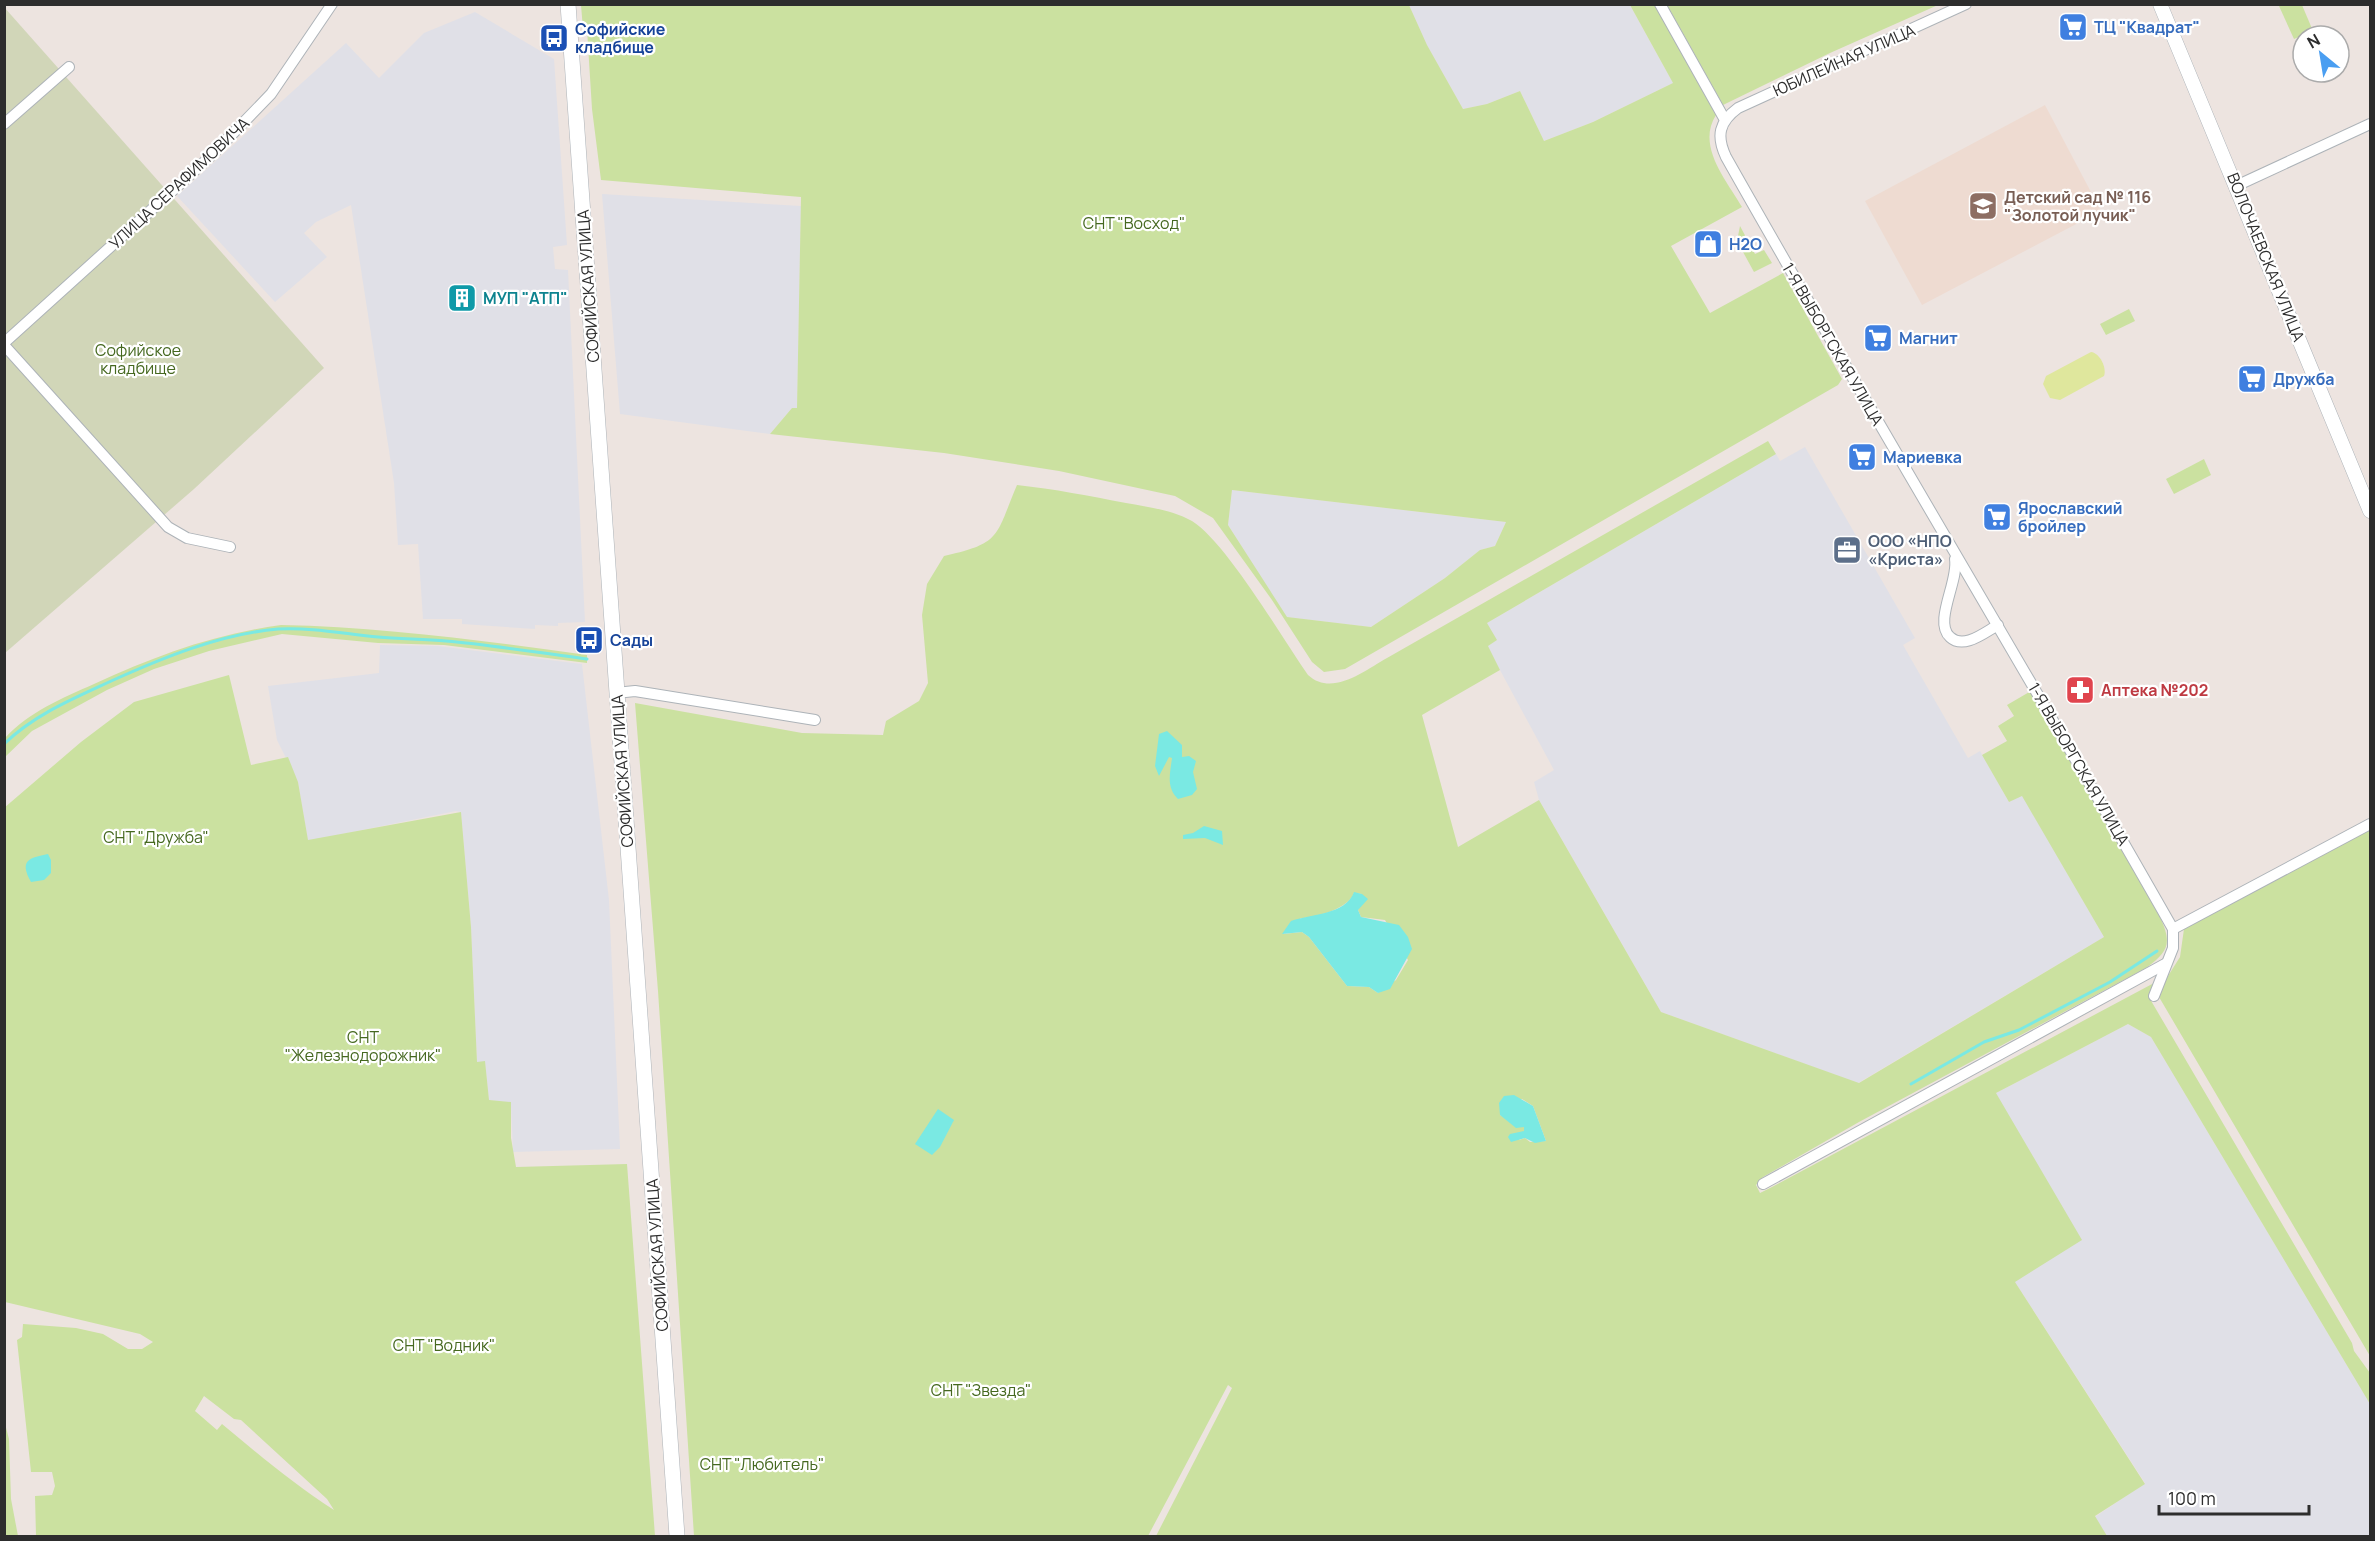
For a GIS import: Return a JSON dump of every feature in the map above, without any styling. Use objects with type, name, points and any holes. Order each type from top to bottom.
[{"type":"main road","name":"СОФИЙСКАЯ УЛИЦА","points":[[568,4],[677,1536]]},
{"type":"street","name":"УЛИЦА СЕРАФИМОВИЧА","points":[[230,547],[187,538],[168,527],[4,344],[212,155],[264,101],[292,65],[332,4]]},
{"type":"street","points":[[1660,4],[1725,120]]},
{"type":"street","name":"ЮБИЛЕЙНАЯ УЛИЦА","points":[[1725,120],[1738,108],[1966,4]]},
{"type":"street","name":"ВОЛОЧАЕВСКАЯ УЛИЦА","points":[[2160,4],[2370,511]]},
{"type":"street","points":[[4,124],[69,67]]},
{"type":"street","name":"1-Я ВЫБОРГСКАЯ УЛИЦА","points":[[1725,120],[1719,140],[1726,157],[2173,929]]},
{"type":"street","points":[[2236,186],[2370,124]]},
{"type":"street","points":[[1952,550],[1956,573],[1944,621],[1947,633],[1957,641],[1965,641],[1998,625]]},
{"type":"street","points":[[616,693],[635,691],[815,720]]},
{"type":"street","points":[[2154,996],[2174,942],[2173,929],[2370,824]]},
{"type":"street","points":[[1763,1184],[2165,963]]},
{"type":"shaded area","points":[[1409,5],[1630,5],[1673,83],[1593,122],[1544,141],[1520,91],[1487,104],[1463,109],[1427,45]]},
{"type":"shaded area","points":[[475,12],[554,59],[567,245],[553,247],[555,269],[568,270],[585,622],[558,623],[558,626],[535,625],[535,629],[462,624],[462,619],[423,619],[418,544],[398,545],[394,483],[351,205],[316,222],[304,233],[327,257],[275,302],[177,196],[346,43],[379,78],[424,33]]},
{"type":"shaded area","name":"Детский сад № 116 \"Золотой лучик\"","points":[[2045,105],[2101,211],[1922,305],[1865,201]]},
{"type":"shaded area","points":[[602,194],[801,206],[797,408],[792,408],[770,434],[620,414]]},
{"type":"shaded area","points":[[1805,447],[1915,638],[1903,645],[1968,758],[1980,751],[2009,802],[2022,795],[2104,937],[1858,1083],[1661,1012],[1539,800],[1534,782],[1554,770],[1487,646],[1487,623],[1776,454],[1780,461]]},
{"type":"shaded area","points":[[1232,490],[1506,522],[1495,546],[1480,550],[1445,578],[1371,627],[1286,617],[1228,525]]},
{"type":"shaded area","points":[[380,645],[438,646],[582,664],[609,900],[620,1149],[513,1152],[511,1103],[489,1100],[485,1062],[477,1062],[471,927],[461,812],[456,811],[308,841],[298,782],[277,740],[268,686],[379,673]]},
{"type":"shaded area","points":[[2128,1024],[2151,1037],[2370,1404],[2370,1536],[2107,1536],[2095,1517],[2145,1483],[2015,1282],[1996,1093]]},
{"type":"green space","name":"СНТ \"Восход\"","points":[[581,5],[1409,5],[1427,45],[1463,109],[1487,104],[1520,91],[1544,141],[1593,122],[1673,83],[1630,5],[1655,5],[1716,115],[1711,127],[1711,151],[1722,175],[1742,207],[1671,246],[1710,313],[1783,273],[1842,379],[1838,385],[1345,669],[1324,672],[1312,662],[1272,600],[1213,518],[1175,496],[1059,471],[944,453],[770,434],[792,408],[797,408],[801,197],[601,180],[592,109],[587,29],[583,29]],"holes":[[[1232,490],[1506,522],[1495,546],[1480,550],[1445,578],[1371,627],[1287,617],[1228,525]]]},
{"type":"green space","points":[[1667,5],[1938,5],[1830,53],[1723,105]]},
{"type":"green space","points":[[2302,5],[2310,24],[2291,24],[2291,32],[2279,6]]},
{"type":"green space","name":"Софийское кладбище","points":[[4,7],[324,368],[194,489],[5,653]]},
{"type":"green space","points":[[1740,226],[1755,254],[1764,250],[1772,263],[1754,272],[1737,241]]},
{"type":"green space","points":[[2129,309],[2135,321],[2106,335],[2100,324]]},
{"type":"green space","points":[[2091,352],[2102,361],[2104,376],[2060,400],[2050,398],[2043,384],[2046,376]]},
{"type":"green space","points":[[1768,441],[1776,454],[1487,623],[1497,640],[1488,646],[1500,670],[1422,715],[1458,847],[1539,800],[1661,1012],[1859,1083],[2104,937],[2022,796],[2009,802],[1982,755],[2007,741],[1998,726],[2014,716],[2007,705],[2031,691],[2160,917],[2167,940],[2164,951],[2146,968],[1859,1122],[1763,1177],[1756,1185],[1760,1193],[1772,1187],[2154,983],[2150,999],[2352,1343],[2354,1351],[2370,1373],[2370,1404],[2151,1037],[2128,1024],[1996,1093],[2082,1240],[2015,1282],[2145,1484],[2095,1516],[2107,1536],[1156,1536],[1232,1388],[1228,1385],[1148,1536],[694,1536],[658,991],[635,703],[802,733],[883,735],[886,721],[919,701],[928,683],[922,615],[927,584],[944,556],[977,547],[994,535],[1000,527],[1017,485],[1151,508],[1176,514],[1192,521],[1206,532],[1237,569],[1308,675],[1317,681],[1337,683],[1358,675]],"holes":[[[1354,893],[1362,894],[1358,910],[1361,917],[1385,920],[1408,960],[1396,980],[1378,993],[1369,987],[1347,986],[1309,937],[1302,932],[1283,934],[1301,918],[1339,908]],[[1522,1099],[1533,1106],[1546,1141],[1530,1142],[1525,1138],[1519,1140],[1525,1131],[1524,1126],[1500,1115],[1500,1112]]]},
{"type":"green space","points":[[2204,459],[2211,475],[2174,494],[2166,479]]},
{"type":"green space","points":[[281,625],[358,629],[472,640],[587,655],[587,663],[444,645],[378,643],[282,634],[209,651],[154,669],[107,690],[32,731],[5,757],[5,738],[46,706],[140,664],[185,647],[232,634]]},
{"type":"green space","points":[[229,675],[251,765],[288,757],[298,782],[308,840],[461,812],[471,927],[477,1062],[485,1061],[489,1100],[511,1102],[511,1138],[516,1167],[627,1164],[655,1536],[36,1536],[35,1496],[52,1495],[55,1486],[52,1472],[31,1472],[17,1340],[22,1337],[23,1324],[76,1328],[103,1334],[128,1349],[142,1349],[153,1342],[140,1334],[5,1302],[4,808],[81,742],[134,702]],"holes":[[[204,1396],[234,1419],[241,1420],[327,1499],[334,1510],[291,1480],[222,1424],[217,1430],[195,1411]]]},
{"type":"green space","points":[[2370,828],[2370,1356],[2159,997],[2161,987],[2180,957],[2184,929]]},
{"type":"green space","points":[[4,1420],[9,1439],[11,1499],[18,1536],[5,1536]]},
{"type":"water","points":[[1167,731],[1182,745],[1182,757],[1189,756],[1196,761],[1193,772],[1197,789],[1192,795],[1178,799],[1170,785],[1172,758],[1169,757],[1159,776],[1155,766],[1159,734]]},
{"type":"water","points":[[1204,826],[1222,831],[1223,845],[1205,838],[1183,839],[1183,835],[1193,833]]},
{"type":"water","points":[[48,854],[51,860],[51,873],[44,880],[31,882],[26,869],[28,861]]},
{"type":"water","points":[[1354,892],[1368,899],[1358,910],[1361,917],[1399,925],[1408,937],[1412,949],[1390,989],[1378,993],[1369,987],[1347,986],[1309,937],[1302,932],[1282,934],[1291,921],[1336,909],[1350,900]]},
{"type":"water","points":[[1514,1095],[1533,1106],[1546,1141],[1535,1143],[1525,1138],[1511,1142],[1508,1137],[1510,1134],[1524,1131],[1524,1127],[1516,1128],[1500,1115],[1499,1103],[1504,1096]]},
{"type":"water","points":[[938,1109],[954,1120],[940,1147],[932,1155],[915,1144]]},
{"type":"waterway","points":[[4,744],[28,724],[54,708],[129,673],[192,648],[256,632],[278,629],[316,630],[378,637],[438,640],[587,659]]},
{"type":"waterway","points":[[1911,1084],[1984,1042],[2019,1030],[2110,982],[2157,951]]},
{"type":"place","name":"ТЦ \"Квадрат\"","points":[[2073,27]]},
{"type":"place","name":"Софийские кладбище","points":[[554,38]]},
{"type":"place","name":"Детский сад № 116 \"Золотой лучик\"","points":[[1983,206]]},
{"type":"place","name":"H2O","points":[[1708,244]]},
{"type":"place","name":"МУП \"АТП\"","points":[[462,298]]},
{"type":"place","name":"Магнит","points":[[1878,338]]},
{"type":"place","name":"Дружба","points":[[2252,379]]},
{"type":"place","name":"Мариевка","points":[[1862,457]]},
{"type":"place","name":"Ярославский бройлер","points":[[1997,517]]},
{"type":"place","name":"ООО «НПО «Криста»","points":[[1847,550]]},
{"type":"place","name":"Сады","points":[[589,640]]},
{"type":"place","name":"Аптека №202","points":[[2080,690]]},
{"type":"park label","name":"СНТ \"Дружба\"","points":[[156,837]]},
{"type":"park label","name":"СНТ \"Железнодорожник\"","points":[[363,1046]]},
{"type":"park label","name":"СНТ \"Водник\"","points":[[444,1345]]},
{"type":"park label","name":"СНТ \"Звезда\"","points":[[981,1390]]},
{"type":"park label","name":"СНТ \"Любитель\"","points":[[762,1464]]}]
